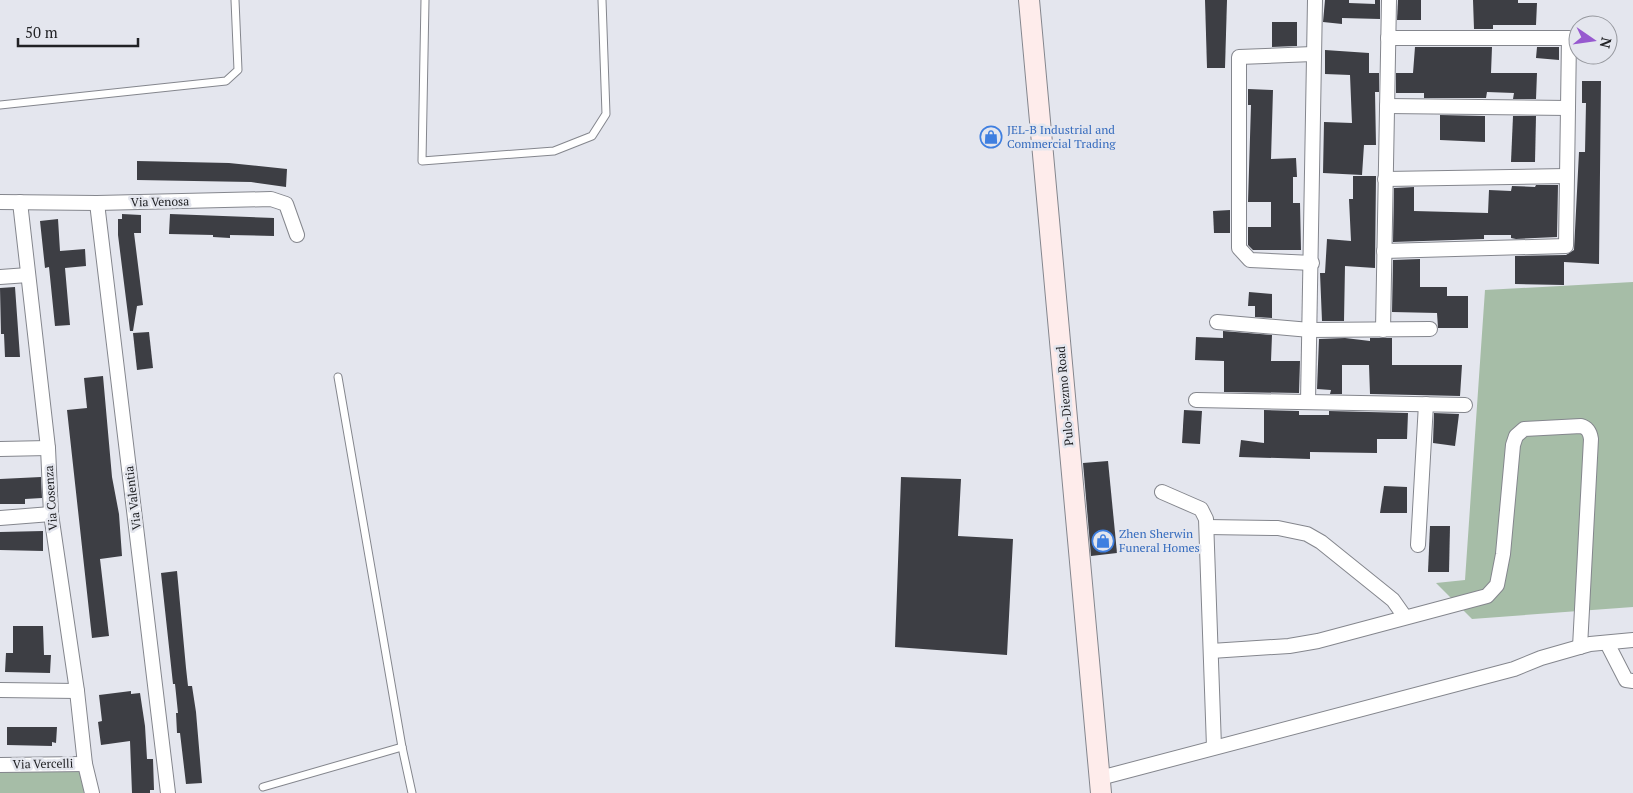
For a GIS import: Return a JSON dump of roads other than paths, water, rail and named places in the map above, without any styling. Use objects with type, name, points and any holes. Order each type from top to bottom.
[{"type":"main road","name":"Pulo-Diezmo Road","points":[[1029,0],[1100,785]]},
{"type":"street","points":[[1308,402],[1312,263],[1315,0]]},
{"type":"street","points":[[1383,330],[1389,0]]},
{"type":"street","points":[[1384,250],[1566,246],[1569,38],[1388,38]]},
{"type":"street","points":[[1312,263],[1250,260],[1239,248],[1239,57],[1313,54]]},
{"type":"street","points":[[1387,106],[1568,108]]},
{"type":"street","points":[[1385,179],[1566,176]]},
{"type":"street","name":"Via Venosa","points":[[0,202],[97,203],[271,199],[286,204],[297,235]]},
{"type":"street","name":"Via Cosenza","points":[[20,202],[48,448],[51,514],[78,691],[85,764],[92,793]]},
{"type":"street","name":"Via Valentia","points":[[97,203],[168,793]]},
{"type":"street","points":[[0,277],[28,275]]},
{"type":"street","points":[[1216,322],[1310,330],[1430,329]]},
{"type":"street","points":[[1196,400],[1465,405]]},
{"type":"street","points":[[1418,545],[1426,404]]},
{"type":"street","points":[[1211,651],[1289,646],[1318,641],[1487,596],[1497,585],[1503,554],[1513,445],[1516,436],[1524,430],[1581,426],[1590,432],[1591,439],[1580,647]]},
{"type":"street","points":[[0,449],[48,448]]},
{"type":"street","points":[[1162,492],[1201,509],[1207,527],[1214,747]]},
{"type":"street","points":[[0,518],[51,514]]},
{"type":"street","points":[[1207,527],[1278,528],[1307,534],[1321,542],[1393,600],[1405,617]]},
{"type":"street","points":[[1100,785],[1214,747],[1514,669],[1541,658],[1580,647],[1633,640]]},
{"type":"street","points":[[1607,643],[1626,680],[1633,681]]},
{"type":"street","points":[[0,690],[78,691]]},
{"type":"street","name":"Via Vercelli","points":[[0,765],[85,764]]},
{"type":"lane","points":[[0,105],[226,81],[238,70],[235,0]]},
{"type":"lane","points":[[425,0],[422,161],[554,151],[592,136],[606,114],[602,0]]},
{"type":"lane","points":[[338,377],[402,747],[412,793]]},
{"type":"lane","points":[[263,786],[402,747]]},
{"type":"place","name":"JEL-B Industrial and Commercial Trading","points":[[991,137]]},
{"type":"place","name":"Zhen Sherwin Funeral Homes","points":[[1103,541]]}]
